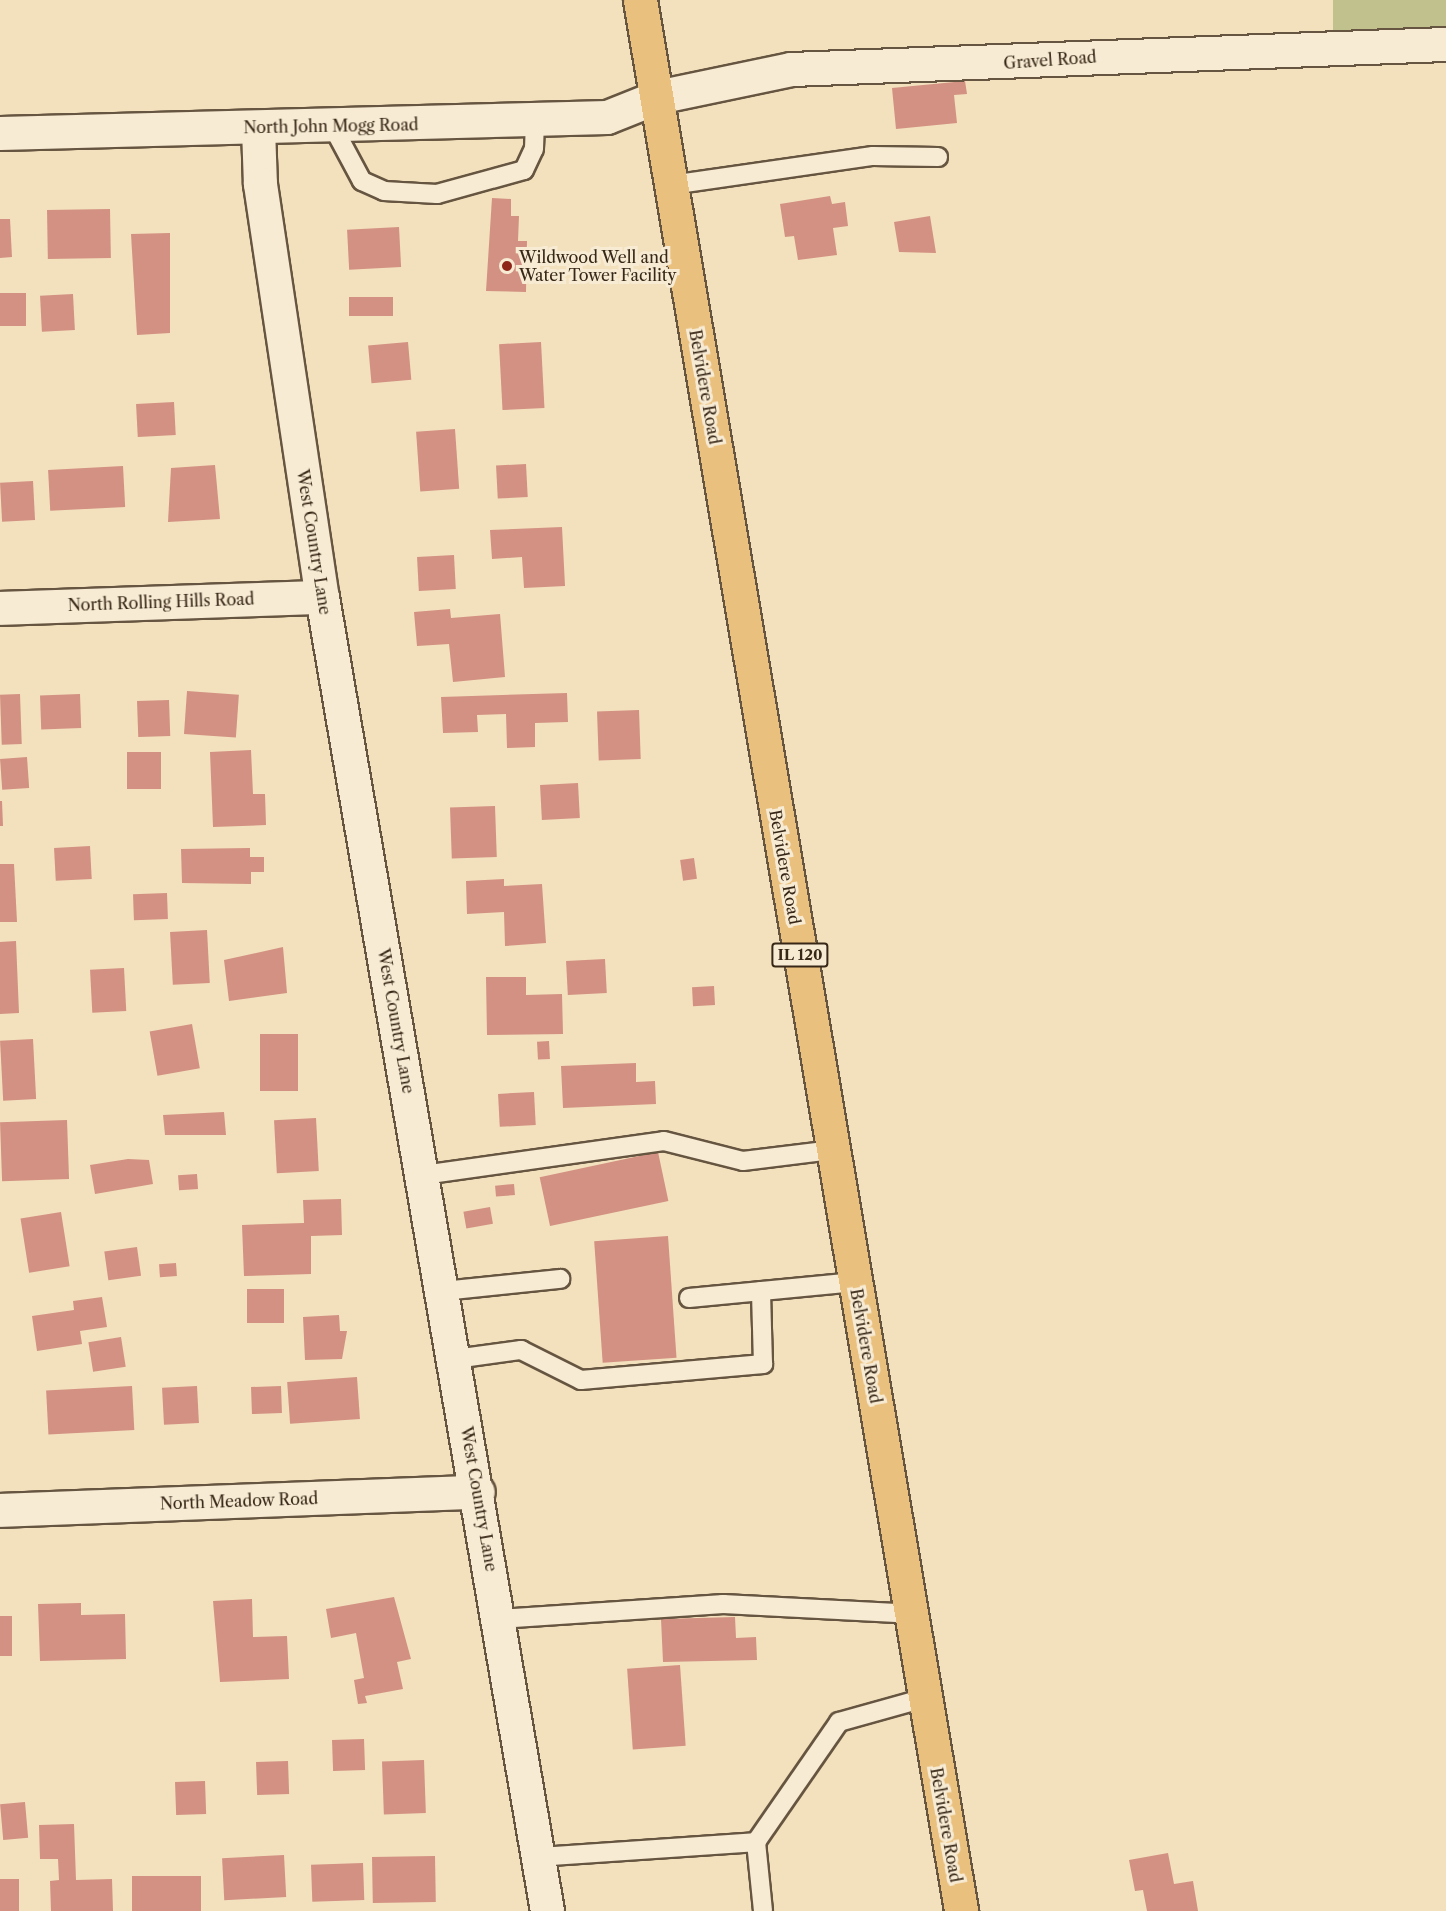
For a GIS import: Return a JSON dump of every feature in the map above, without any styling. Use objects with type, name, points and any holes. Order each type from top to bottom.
[{"type":"main road","name":"Belvidere Road","points":[[640,0],[961,1911]]},
{"type":"street","name":"Gravel Road","points":[[657,97],[828,66],[1446,44]]},
{"type":"street","name":"North John Mogg Road","points":[[0,133],[535,121],[607,117],[657,97]]},
{"type":"street","name":"West Country Lane","points":[[258,128],[260,184],[322,597],[478,1492],[547,1911]]},
{"type":"street","name":"North Rolling Hills Road","points":[[0,608],[322,597]]},
{"type":"street","name":"North Meadow Road","points":[[0,1510],[478,1492]]},
{"type":"lane","points":[[333,127],[362,181],[384,191],[437,194],[524,170],[534,148],[535,121]]},
{"type":"lane","points":[[671,184],[873,156],[938,157]]},
{"type":"lane","points":[[423,1175],[664,1141],[743,1161],[833,1150]]},
{"type":"lane","points":[[443,1291],[560,1279]]},
{"type":"lane","points":[[689,1298],[855,1282]]},
{"type":"lane","points":[[455,1359],[521,1350],[581,1380],[763,1364],[761,1291]]},
{"type":"lane","points":[[499,1619],[723,1604],[911,1614]]},
{"type":"lane","points":[[763,1911],[756,1842],[839,1722],[925,1698]]},
{"type":"lane","points":[[538,1857],[756,1842]]},
{"type":"green space","points":[[1333,0],[1446,0],[1446,49],[1333,49]]},
{"type":"building","points":[[965,81],[967,94],[954,95],[957,123],[896,129],[892,88]]},
{"type":"building","points":[[830,196],[832,204],[845,202],[848,226],[833,228],[837,255],[798,260],[794,236],[785,237],[780,204]]},
{"type":"building","name":"Wildwood Well and Water Tower Facility","points":[[492,198],[511,199],[511,216],[519,216],[518,241],[527,241],[526,292],[486,291]]},
{"type":"building","points":[[110,209],[111,258],[48,259],[47,210]]},
{"type":"building","points":[[930,216],[936,253],[899,252],[894,222]]},
{"type":"building","points":[[0,219],[10,219],[12,257],[0,258]]},
{"type":"building","points":[[399,227],[401,267],[349,270],[347,230]]},
{"type":"building","points":[[170,233],[170,333],[137,335],[131,234]]},
{"type":"building","points":[[0,293],[26,293],[26,326],[0,326]]},
{"type":"building","points":[[73,294],[75,330],[42,332],[40,296]]},
{"type":"building","points":[[349,297],[393,297],[393,316],[349,316]]},
{"type":"building","points":[[408,342],[411,380],[371,383],[368,345]]},
{"type":"building","points":[[541,342],[544,408],[503,410],[499,344]]},
{"type":"building","points":[[174,402],[176,435],[138,437],[136,404]]},
{"type":"building","points":[[455,429],[459,489],[420,492],[416,432]]},
{"type":"building","points":[[526,464],[528,497],[498,499],[496,466]]},
{"type":"building","points":[[215,465],[220,519],[168,522],[171,468]]},
{"type":"building","points":[[123,466],[125,507],[50,511],[48,470]]},
{"type":"building","points":[[33,481],[35,520],[2,522],[0,483]]},
{"type":"building","points":[[562,527],[565,586],[524,588],[522,557],[492,559],[490,530]]},
{"type":"building","points":[[454,555],[456,589],[419,591],[417,557]]},
{"type":"building","points":[[450,609],[451,618],[500,614],[505,677],[453,682],[449,644],[417,646],[414,612]]},
{"type":"building","points":[[187,691],[239,695],[236,738],[184,734]]},
{"type":"building","points":[[567,693],[568,722],[535,723],[535,747],[507,748],[506,714],[477,715],[478,732],[443,733],[441,697]]},
{"type":"building","points":[[20,694],[22,744],[2,745],[0,695]]},
{"type":"building","points":[[80,694],[81,728],[41,729],[40,695]]},
{"type":"building","points":[[169,700],[170,736],[138,737],[137,701]]},
{"type":"building","points":[[639,710],[641,759],[599,760],[597,711]]},
{"type":"building","points":[[251,750],[253,794],[265,794],[266,825],[213,827],[210,752]]},
{"type":"building","points":[[127,752],[161,752],[161,789],[127,789]]},
{"type":"building","points":[[27,757],[29,788],[2,790],[0,759]]},
{"type":"building","points":[[578,783],[580,818],[542,820],[540,785]]},
{"type":"building","points":[[0,801],[2,801],[3,826],[0,826]]},
{"type":"building","points":[[495,806],[497,857],[452,859],[450,808]]},
{"type":"building","points":[[90,846],[92,879],[56,881],[54,848]]},
{"type":"building","points":[[250,848],[250,857],[264,857],[264,872],[251,872],[251,884],[182,883],[181,849]]},
{"type":"building","points":[[694,858],[697,879],[683,881],[680,860]]},
{"type":"building","points":[[0,864],[14,864],[17,922],[0,922]]},
{"type":"building","points":[[504,879],[504,886],[542,884],[546,943],[505,946],[504,912],[467,914],[466,881]]},
{"type":"building","points":[[167,893],[168,919],[134,920],[133,894]]},
{"type":"building","points":[[207,930],[210,983],[173,985],[170,932]]},
{"type":"building","points":[[16,941],[19,1013],[0,1014],[0,942]]},
{"type":"building","points":[[283,947],[287,993],[229,1001],[224,960]]},
{"type":"building","points":[[605,959],[607,993],[568,995],[566,961]]},
{"type":"building","points":[[124,968],[126,1011],[92,1013],[90,970]]},
{"type":"building","points":[[486,977],[526,977],[526,995],[562,994],[563,1034],[487,1035]]},
{"type":"building","points":[[714,986],[715,1005],[693,1006],[692,987]]},
{"type":"building","points":[[192,1024],[200,1068],[157,1076],[150,1031]]},
{"type":"building","points":[[260,1034],[298,1034],[298,1091],[260,1091]]},
{"type":"building","points":[[33,1039],[36,1099],[3,1101],[0,1041]]},
{"type":"building","points":[[549,1041],[550,1059],[538,1060],[537,1042]]},
{"type":"building","points":[[636,1063],[636,1082],[655,1081],[656,1104],[563,1108],[561,1066]]},
{"type":"building","points":[[534,1092],[536,1125],[500,1127],[498,1094]]},
{"type":"building","points":[[224,1112],[226,1135],[165,1135],[163,1115]]},
{"type":"building","points":[[316,1118],[319,1171],[277,1173],[274,1120]]},
{"type":"building","points":[[67,1120],[69,1179],[2,1181],[0,1122]]},
{"type":"building","points":[[658,1152],[668,1201],[550,1226],[540,1177]]},
{"type":"building","points":[[128,1159],[149,1160],[153,1184],[95,1194],[90,1165]]},
{"type":"building","points":[[197,1174],[198,1189],[179,1190],[178,1175]]},
{"type":"building","points":[[514,1184],[515,1195],[496,1197],[495,1186]]},
{"type":"building","points":[[341,1199],[342,1235],[311,1236],[311,1274],[244,1276],[242,1225],[304,1223],[303,1200]]},
{"type":"building","points":[[490,1207],[493,1224],[466,1228],[463,1212]]},
{"type":"building","points":[[61,1212],[70,1266],[29,1273],[21,1218]]},
{"type":"building","points":[[668,1236],[677,1358],[603,1363],[594,1241]]},
{"type":"building","points":[[137,1247],[141,1276],[108,1280],[104,1252]]},
{"type":"building","points":[[176,1263],[177,1276],[160,1277],[159,1264]]},
{"type":"building","points":[[247,1289],[284,1289],[284,1323],[247,1323]]},
{"type":"building","points":[[102,1297],[107,1327],[80,1331],[82,1344],[37,1351],[32,1316],[74,1310],[73,1301]]},
{"type":"building","points":[[339,1315],[340,1331],[347,1331],[342,1359],[305,1360],[303,1317]]},
{"type":"building","points":[[121,1337],[126,1367],[93,1372],[88,1342]]},
{"type":"building","points":[[357,1377],[360,1419],[290,1424],[287,1382]]},
{"type":"building","points":[[132,1386],[134,1430],[48,1434],[46,1391]]},
{"type":"building","points":[[197,1386],[199,1423],[164,1425],[162,1388]]},
{"type":"building","points":[[281,1386],[282,1413],[252,1414],[251,1387]]},
{"type":"building","points":[[394,1597],[411,1659],[397,1662],[403,1689],[365,1696],[367,1703],[358,1704],[354,1680],[364,1678],[356,1633],[331,1638],[326,1609]]},
{"type":"building","points":[[252,1599],[253,1637],[287,1636],[289,1679],[220,1682],[213,1601]]},
{"type":"building","points":[[81,1603],[81,1615],[125,1614],[126,1659],[40,1661],[38,1604]]},
{"type":"building","points":[[0,1616],[12,1616],[12,1656],[0,1656]]},
{"type":"building","points":[[735,1617],[736,1638],[756,1637],[757,1660],[663,1662],[661,1619]]},
{"type":"building","points":[[680,1665],[686,1746],[633,1749],[627,1669]]},
{"type":"building","points":[[364,1739],[365,1770],[333,1771],[332,1740]]},
{"type":"building","points":[[424,1760],[426,1813],[384,1814],[382,1761]]},
{"type":"building","points":[[288,1761],[289,1794],[257,1795],[256,1762]]},
{"type":"building","points":[[205,1781],[206,1814],[176,1815],[175,1782]]},
{"type":"building","points":[[25,1802],[28,1838],[3,1840],[0,1804]]},
{"type":"building","points":[[74,1824],[76,1880],[112,1879],[113,1911],[51,1911],[50,1881],[59,1880],[58,1859],[40,1859],[39,1825]]},
{"type":"building","points":[[1168,1853],[1174,1884],[1193,1881],[1198,1911],[1147,1911],[1143,1890],[1135,1891],[1129,1860]]},
{"type":"building","points":[[284,1855],[286,1897],[224,1900],[222,1858]]},
{"type":"building","points":[[435,1856],[436,1902],[373,1903],[372,1857]]},
{"type":"building","points":[[363,1863],[364,1900],[312,1902],[311,1865]]},
{"type":"building","points":[[132,1876],[201,1876],[201,1911],[132,1911]]},
{"type":"building","points":[[0,1879],[19,1879],[19,1911],[0,1911]]},
{"type":"place","name":"Wildwood Well and Water Tower Facility","points":[[507,266]]}]
